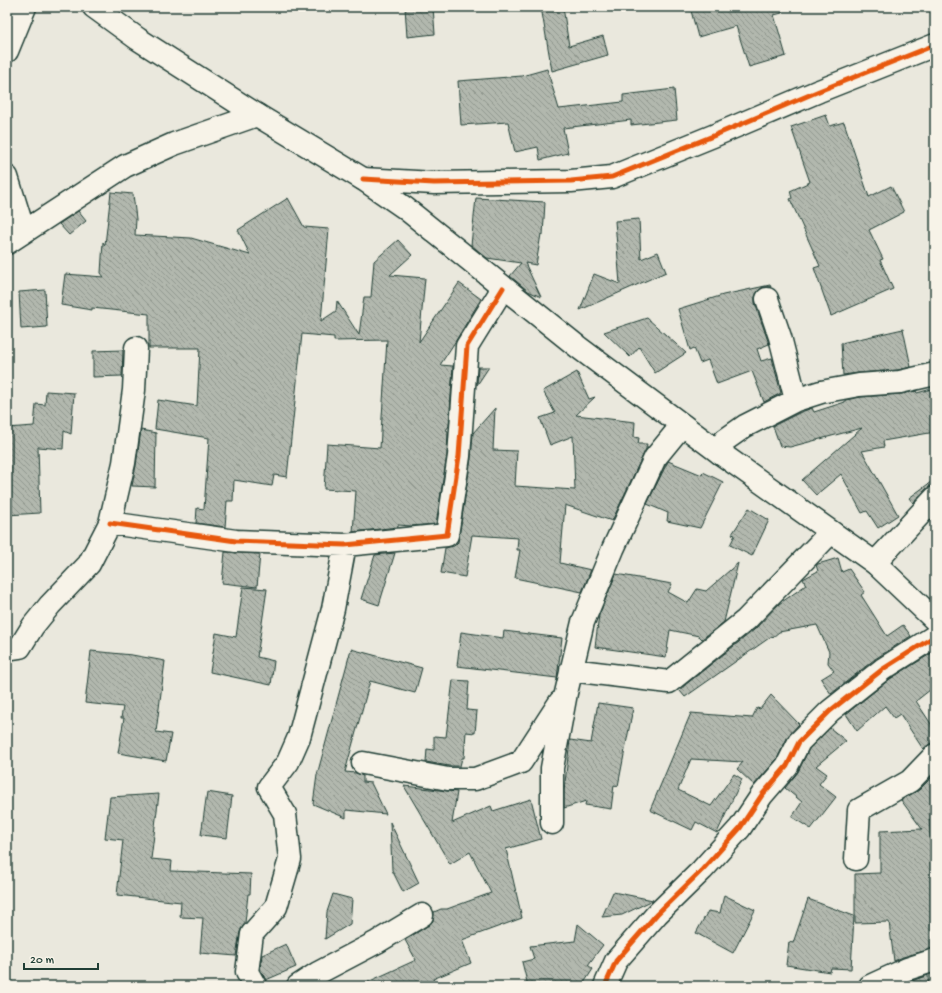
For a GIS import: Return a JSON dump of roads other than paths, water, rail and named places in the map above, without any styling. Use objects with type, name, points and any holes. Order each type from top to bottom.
[{"type":"street","points":[[7,51],[25,7]]},
{"type":"street","points":[[94,7],[138,39],[257,115],[363,179],[405,208],[578,347],[720,453],[875,563],[935,620]]},
{"type":"street","points":[[363,179],[434,183],[571,181],[612,177],[819,91],[935,45]]},
{"type":"street","points":[[7,177],[15,238],[125,166],[174,144],[257,115]]},
{"type":"street","points":[[110,523],[236,541],[345,545],[447,535],[459,456],[467,346],[503,288]]},
{"type":"street","points":[[767,299],[780,337],[796,400]]},
{"type":"street","points":[[7,649],[20,647],[50,605],[89,564],[110,523],[125,456],[134,390],[136,348]]},
{"type":"street","points":[[720,453],[725,440],[745,426],[796,400],[821,392],[900,382],[935,374]]},
{"type":"street","points":[[552,823],[552,768],[566,693],[583,622],[613,549],[655,458],[682,425]]},
{"type":"street","points":[[875,563],[935,498]]},
{"type":"street","points":[[571,670],[669,682],[746,620],[831,532]]},
{"type":"street","points":[[255,986],[248,972],[252,934],[276,907],[290,859],[285,814],[270,787],[288,762],[299,737],[331,616],[345,545]]},
{"type":"street","points":[[605,986],[616,961],[656,914],[702,870],[740,828],[762,795],[787,766],[799,742],[830,711],[883,669],[935,636]]},
{"type":"street","points":[[363,763],[448,779],[475,779],[521,762],[566,693]]},
{"type":"street","points":[[856,859],[859,810],[910,780],[935,755]]},
{"type":"street","points":[[298,986],[318,973],[377,942],[422,915]]},
{"type":"street","points":[[870,986],[907,969],[935,960]]}]
